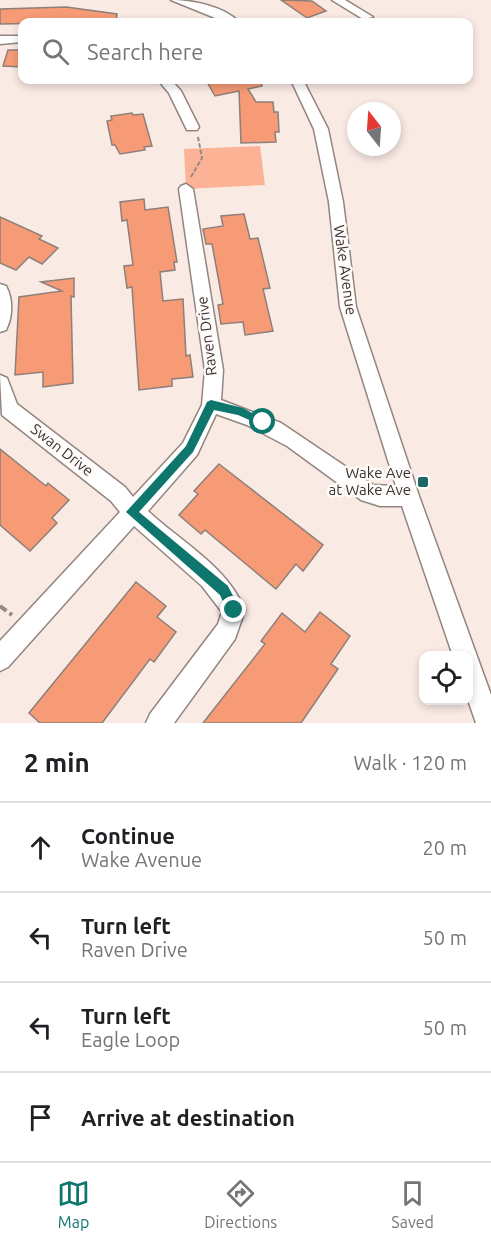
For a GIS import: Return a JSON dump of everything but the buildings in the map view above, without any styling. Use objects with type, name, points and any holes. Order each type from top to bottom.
[{"type":"street","points":[[176,0],[224,18]]},
{"type":"street","points":[[337,0],[367,17]]},
{"type":"street","points":[[0,40],[18,39]]},
{"type":"street","points":[[168,84],[175,91],[192,127]]},
{"type":"street","name":"Wake Avenue","points":[[299,84],[321,129],[336,202],[348,307],[409,496],[463,651]]},
{"type":"street","name":"Raven Drive","points":[[0,659],[190,449],[211,405],[214,370],[186,189]]},
{"type":"street","points":[[0,290],[4,302],[0,325]]},
{"type":"street","name":"Swan Drive","points":[[0,383],[9,409],[118,494],[132,512],[224,591],[234,610],[227,631],[159,723]]},
{"type":"street","points":[[211,405],[240,411],[292,437],[368,493],[380,496],[409,496]]},
{"type":"street","points":[[473,679],[489,723]]},
{"type":"path","points":[[186,189],[203,160],[204,153],[192,127]]},
{"type":"shaded area","points":[[260,146],[265,185],[186,189],[184,149]]},
{"type":"place","name":"Wake Ave at Wake Ave","points":[[423,482]]},
{"type":"route","points":[[234,610],[224,591],[132,512],[190,449],[211,405],[240,411],[263,422]]}]
